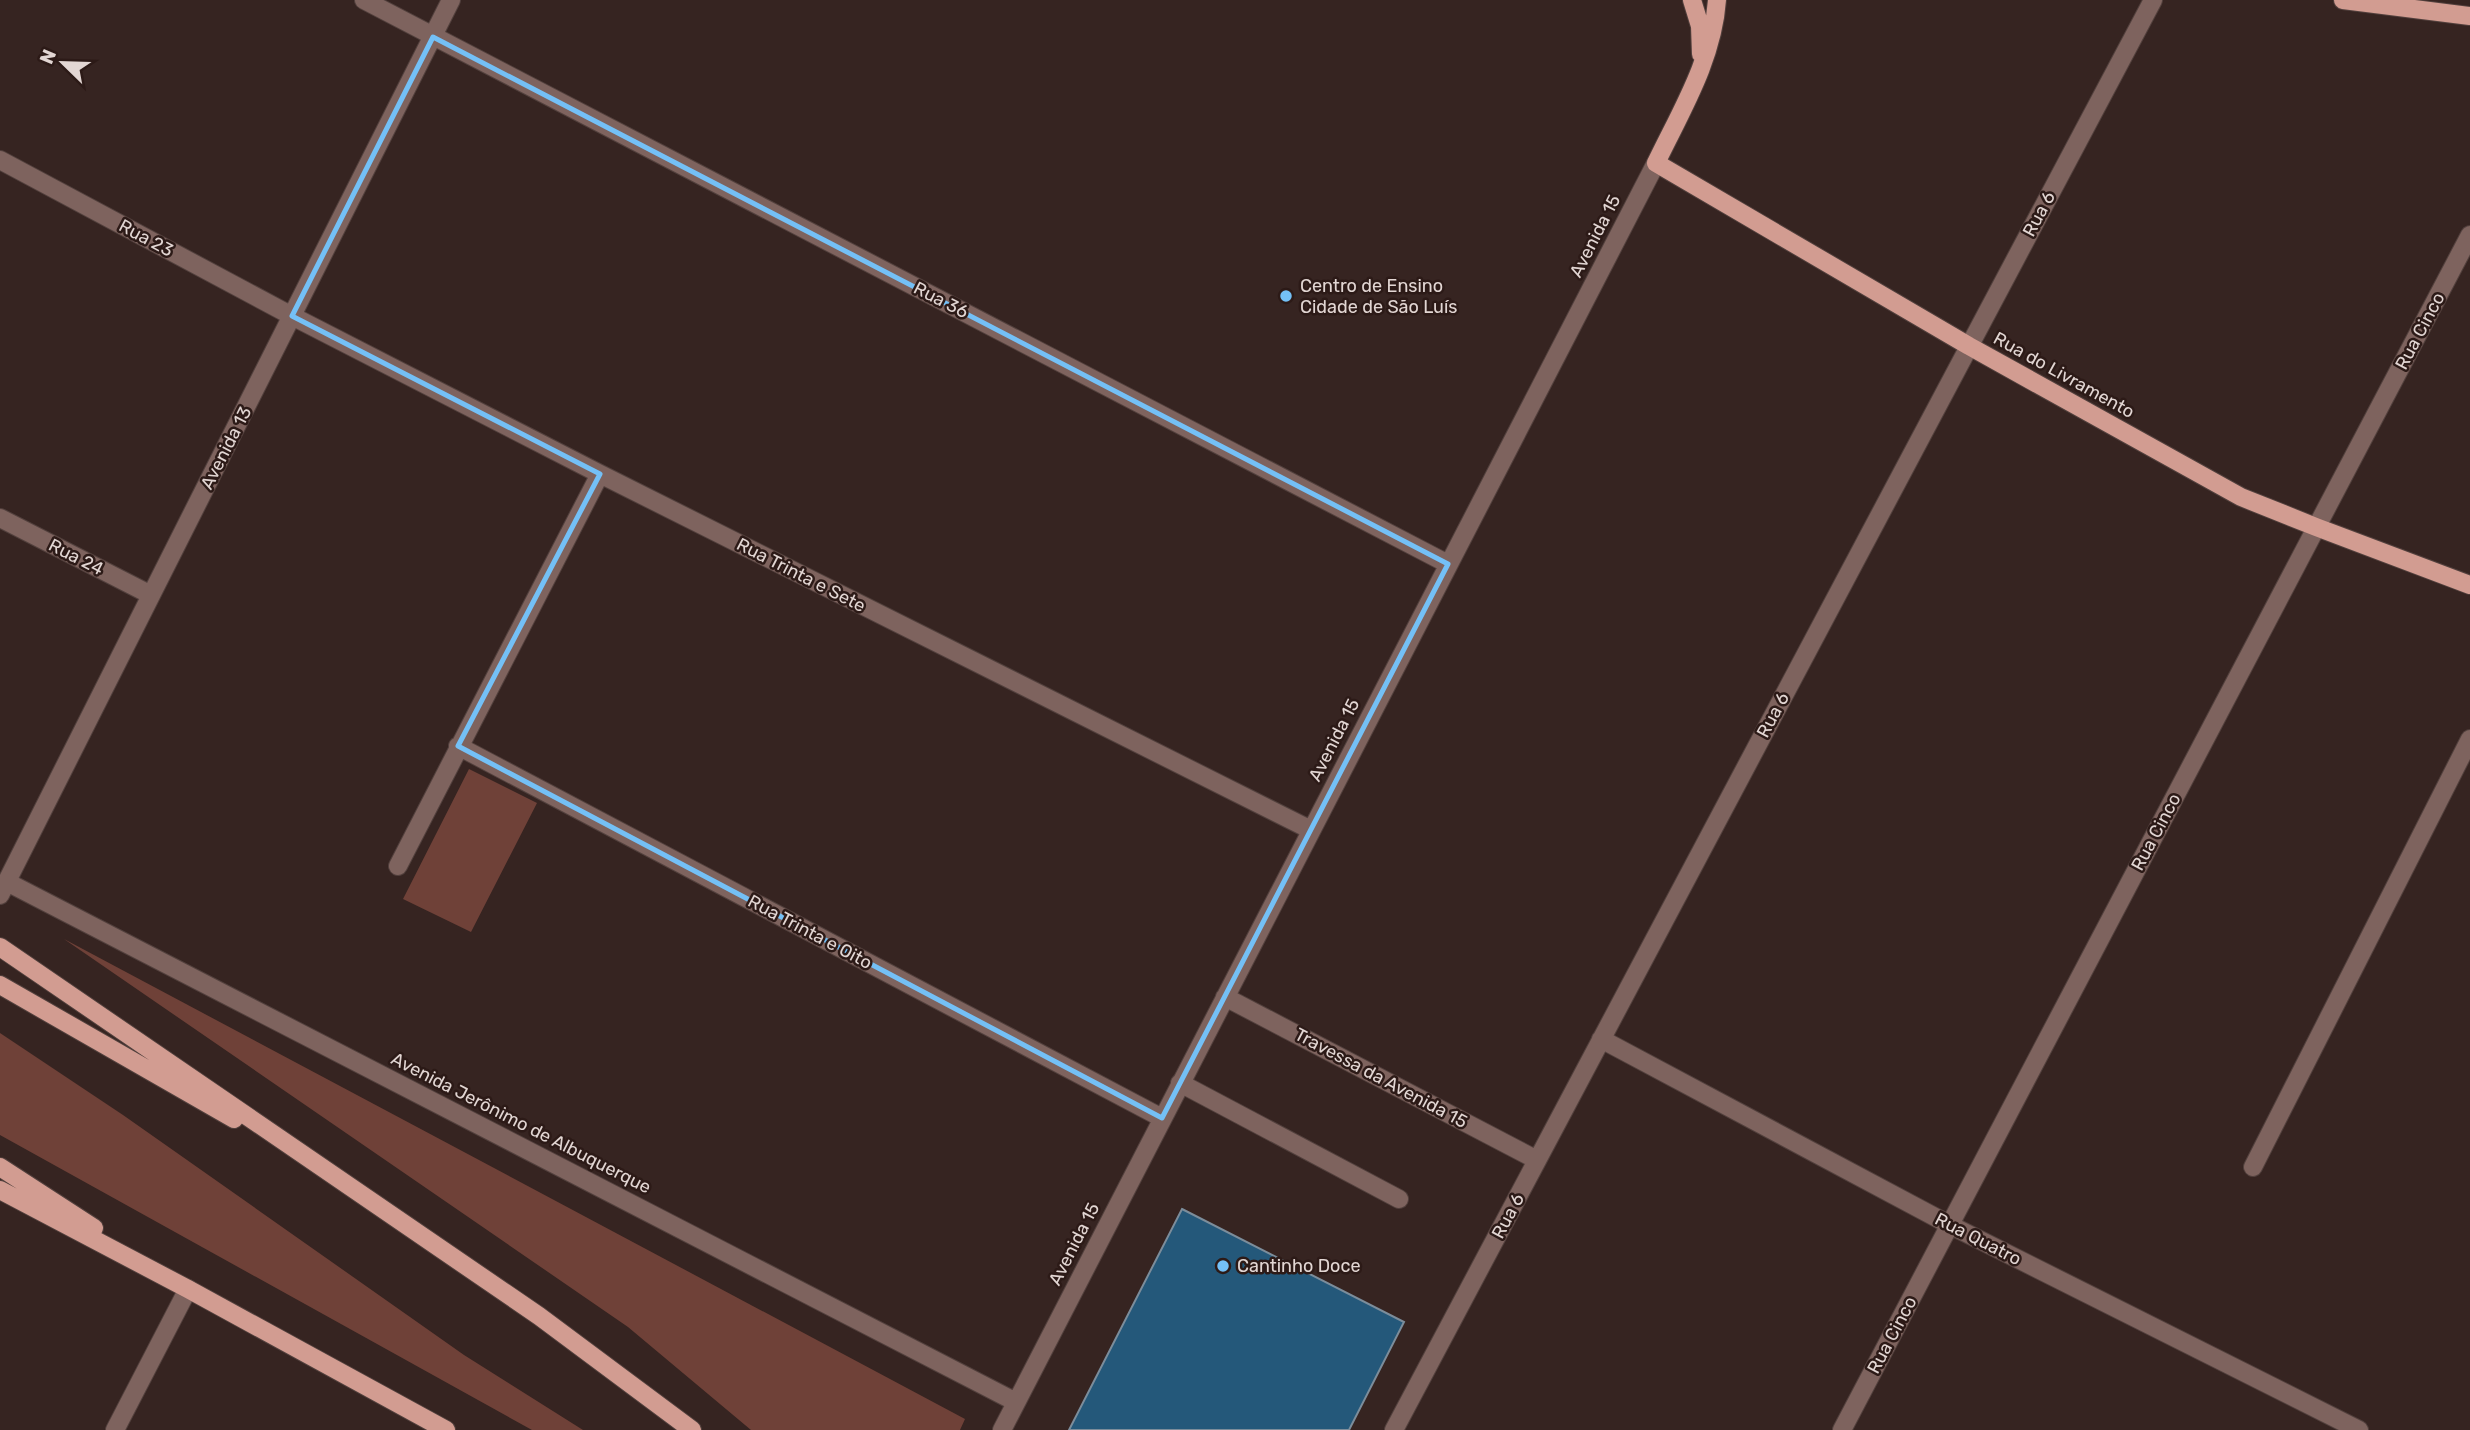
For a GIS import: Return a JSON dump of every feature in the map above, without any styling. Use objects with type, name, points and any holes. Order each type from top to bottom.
[{"type":"main road","name":"Avenida 15","points":[[1692,0],[1700,26],[1702,68]]},
{"type":"main road","name":"Avenida 15","points":[[1656,163],[1702,68],[1712,35],[1717,0]]},
{"type":"main road","points":[[2343,0],[2470,16]]},
{"type":"main road","name":"Rua do Livramento","points":[[1656,163],[1969,346],[2241,497],[2470,586]]},
{"type":"main road","points":[[0,947],[539,1317],[692,1430]]},
{"type":"main road","points":[[0,985],[355,1189]]},
{"type":"main road","points":[[0,1167],[188,1289]]},
{"type":"main road","points":[[0,1190],[446,1430]]},
{"type":"street","name":"Rua 36","points":[[364,0],[1448,564]]},
{"type":"street","name":"Avenida 13","points":[[4,888],[451,0]]},
{"type":"street","name":"Rua 6","points":[[1394,1430],[2153,0]]},
{"type":"street","name":"Rua 23","points":[[0,160],[292,316]]},
{"type":"street","name":"Avenida 15","points":[[1002,1430],[1656,163]]},
{"type":"street","name":"Rua Cinco","points":[[1842,1430],[2470,235]]},
{"type":"street","name":"Rua Trinta e Sete","points":[[292,316],[1311,831]]},
{"type":"street","points":[[398,866],[600,474]]},
{"type":"street","name":"Rua 24","points":[[0,518],[151,595]]},
{"type":"street","points":[[2253,1167],[2470,739]]},
{"type":"street","name":"Rua Trinta e Oito","points":[[458,746],[1163,1118]]},
{"type":"street","name":"Avenida Jerônimo de Albuquerque","points":[[4,888],[1016,1402]]},
{"type":"street","name":"Travessa da Avenida 15","points":[[1225,997],[1537,1160]]},
{"type":"street","name":"Rua Quatro","points":[[1601,1040],[1950,1225],[2359,1430]]},
{"type":"street","points":[[1180,1083],[1399,1199]]},
{"type":"street","points":[[115,1430],[188,1289]]},
{"type":"highlighted area","points":[[433,37],[1448,564],[1162,1118],[458,746],[600,474],[292,316]]},
{"type":"shaded area","points":[[469,769],[537,803],[471,932],[403,899]]},
{"type":"shaded area","points":[[64,939],[965,1419],[960,1430],[751,1430],[628,1327]]},
{"type":"shaded area","points":[[0,1033],[123,1115],[464,1355],[583,1430],[532,1430],[0,1135]]},
{"type":"building","name":"Cantinho Doce","points":[[1182,1209],[1404,1322],[1349,1430],[1069,1430]]},
{"type":"place","name":"Centro de Ensino Cidade de São Luís","points":[[1286,296]]},
{"type":"place","name":"Cantinho Doce","points":[[1223,1266]]}]
